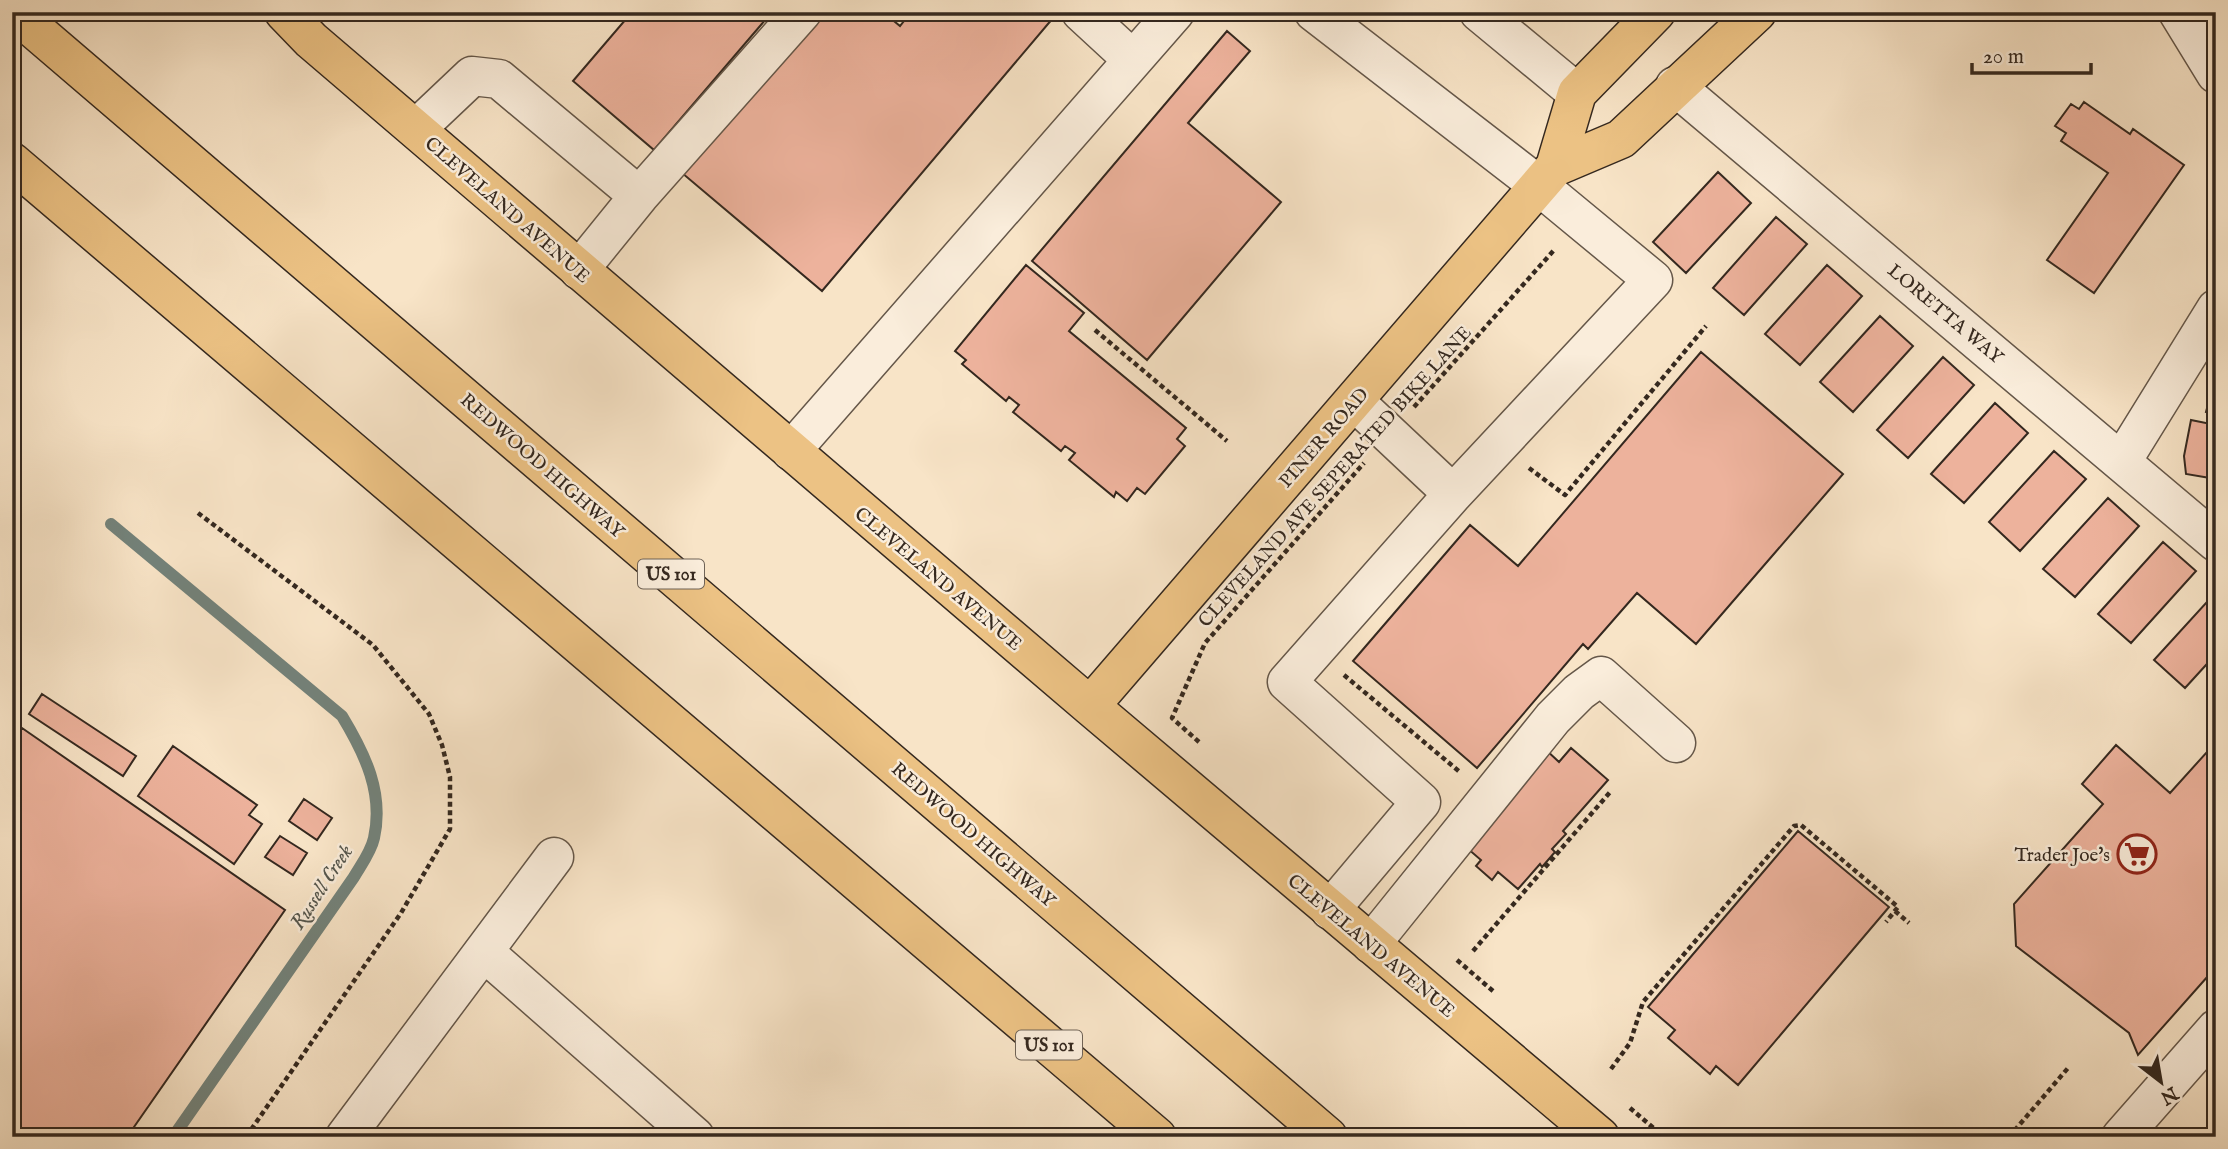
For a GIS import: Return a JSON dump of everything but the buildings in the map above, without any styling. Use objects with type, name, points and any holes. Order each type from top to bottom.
[{"type":"main road","name":"REDWOOD HIGHWAY","points":[[13,12],[1328,1137]]},
{"type":"main road","name":"CLEVELAND AVENUE","points":[[284,12],[311,40],[579,270],[1600,1137]]},
{"type":"main road","name":"PINER ROAD","points":[[1090,706],[1546,176],[1577,93],[1656,12]]},
{"type":"main road","name":"PINER ROAD","points":[[1546,176],[1621,139],[1757,12]]},
{"type":"main road","name":"US 101","points":[[12,162],[1157,1137]]},
{"type":"street","points":[[579,270],[639,196],[802,12]]},
{"type":"street","points":[[1081,12],[1133,60]]},
{"type":"street","points":[[792,451],[1175,12]]},
{"type":"street","points":[[1314,12],[1546,176],[1580,221],[1653,280],[1453,495],[1287,682],[1421,802],[1330,909]]},
{"type":"street","points":[[1479,12],[1577,93]]},
{"type":"street","points":[[2178,12],[2216,74]]},
{"type":"street","points":[[416,129],[472,76],[499,79],[639,196]]},
{"type":"street","name":"LORETTA WAY","points":[[1675,86],[2216,542]]},
{"type":"street","points":[[2122,461],[2216,309]]},
{"type":"street","points":[[1353,401],[1453,495]]},
{"type":"street","points":[[1371,944],[1553,718],[1578,692],[1601,676],[1676,743]]},
{"type":"street","points":[[345,1137],[554,857]]},
{"type":"street","points":[[484,952],[695,1137]]},
{"type":"street","points":[[2121,1137],[2216,1029]]},
{"type":"path","name":"CLEVELAND AVE SEPERATED BIKE LANE","points":[[1202,745],[1172,718],[1205,643],[1580,221]]},
{"type":"path","points":[[1521,462],[1565,495],[1706,326]]},
{"type":"path","points":[[1095,330],[1227,441]]},
{"type":"path","points":[[198,513],[373,645],[429,714],[442,745],[450,777],[450,829],[401,913],[246,1137]]},
{"type":"path","points":[[1343,674],[1471,782]]},
{"type":"path","points":[[1473,951],[1611,791]]},
{"type":"path","points":[[1611,1069],[1630,1043],[1643,1002],[1794,826],[1801,825],[1898,907],[1886,922]]},
{"type":"path","points":[[1895,911],[1909,923]]},
{"type":"path","points":[[1450,954],[1501,999]]},
{"type":"path","points":[[2009,1137],[2068,1068]]},
{"type":"path","points":[[1622,1101],[1664,1137]]},
{"type":"path","points":[[2205,1137],[2216,1124]]},
{"type":"waterway","name":"Russell Creek","points":[[111,524],[342,716],[365,759],[376,805],[374,838],[363,863],[173,1137]]},
{"type":"place","name":"Trader Joe's","points":[[2137,854]]}]
